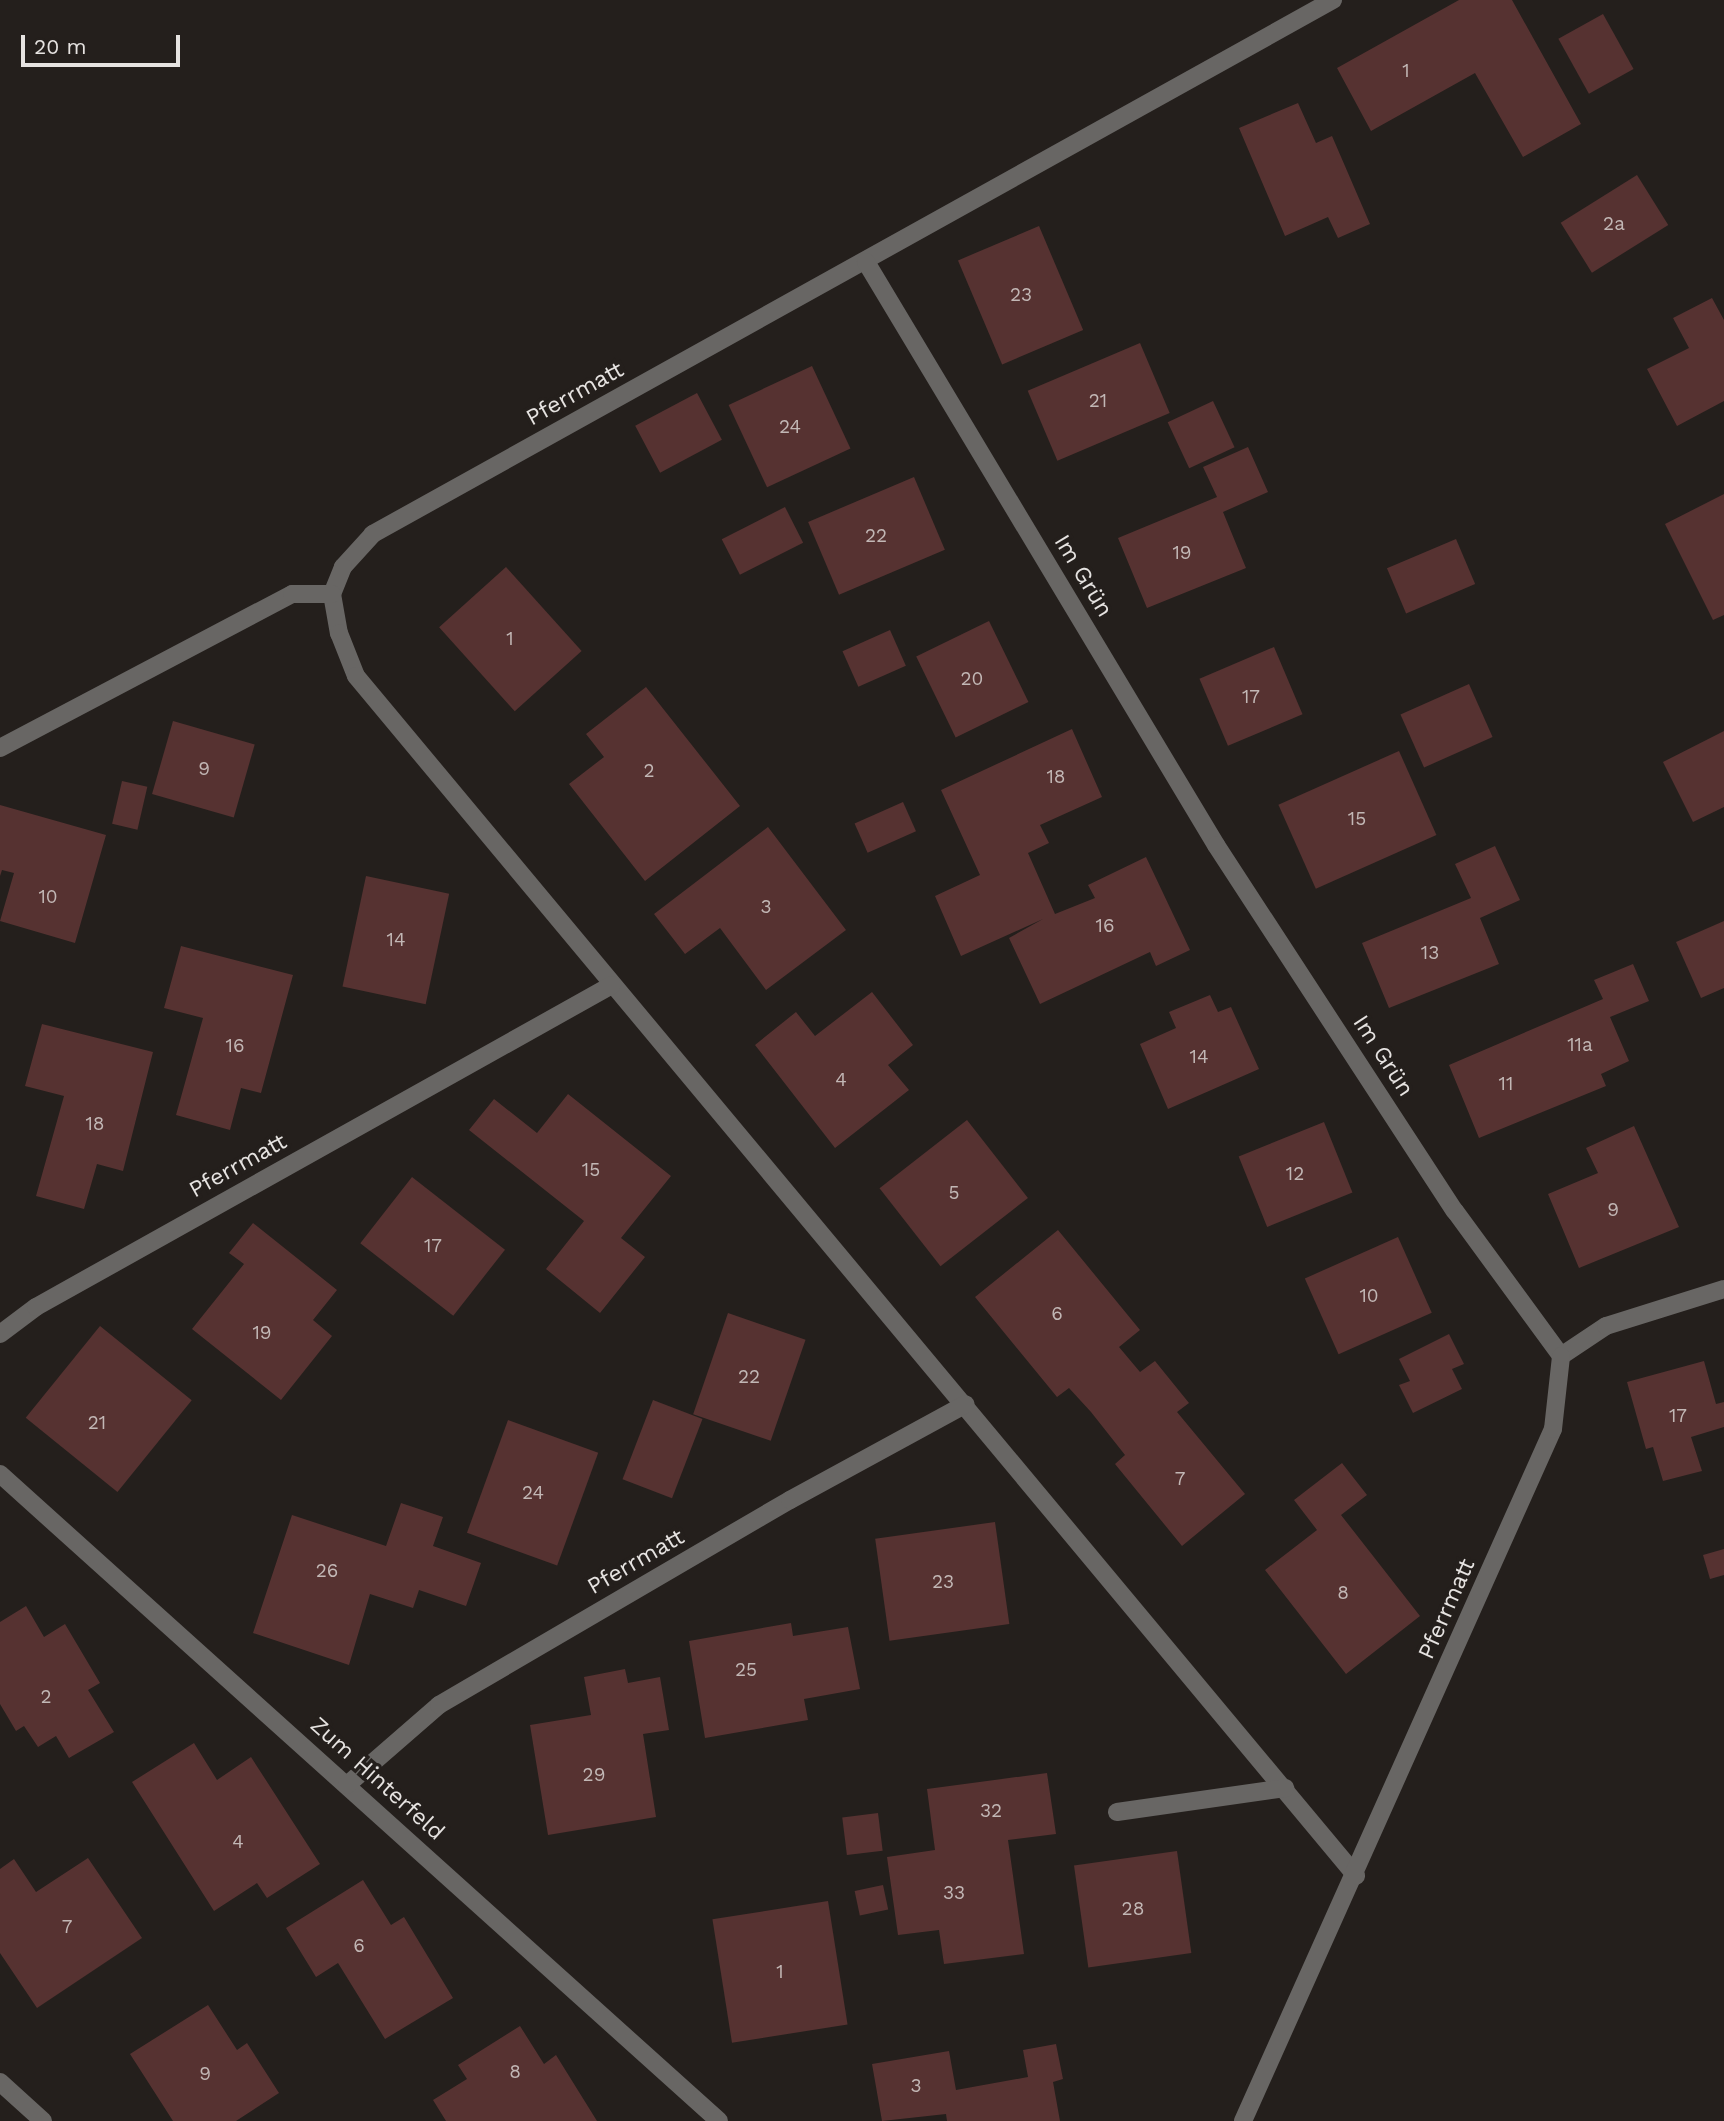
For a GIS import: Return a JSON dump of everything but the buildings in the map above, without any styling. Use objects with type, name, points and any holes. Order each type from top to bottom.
[{"type":"street","points":[[866,262],[1333,0]]},
{"type":"street","name":"Pferrmatt","points":[[332,594],[342,567],[373,534],[866,262]]},
{"type":"street","name":"Im Grün","points":[[866,262],[1216,845],[1455,1211],[1561,1356]]},
{"type":"street","points":[[0,748],[292,594],[332,594],[339,633],[356,676],[612,985],[966,1404],[1356,1877]]},
{"type":"street","name":"Pferrmatt","points":[[0,1334],[36,1307],[612,985]]},
{"type":"street","points":[[1561,1356],[1606,1326],[1724,1289]]},
{"type":"street","name":"Pferrmatt","points":[[1243,2121],[1356,1877],[1553,1429],[1561,1356]]},
{"type":"street","name":"Pferrmatt","points":[[347,1785],[439,1705],[790,1500],[966,1404]]},
{"type":"street","name":"Zum Hinterfeld","points":[[0,1474],[719,2121]]},
{"type":"street","points":[[1118,1812],[1285,1788]]},
{"type":"street","points":[[0,2082],[43,2121]]}]
